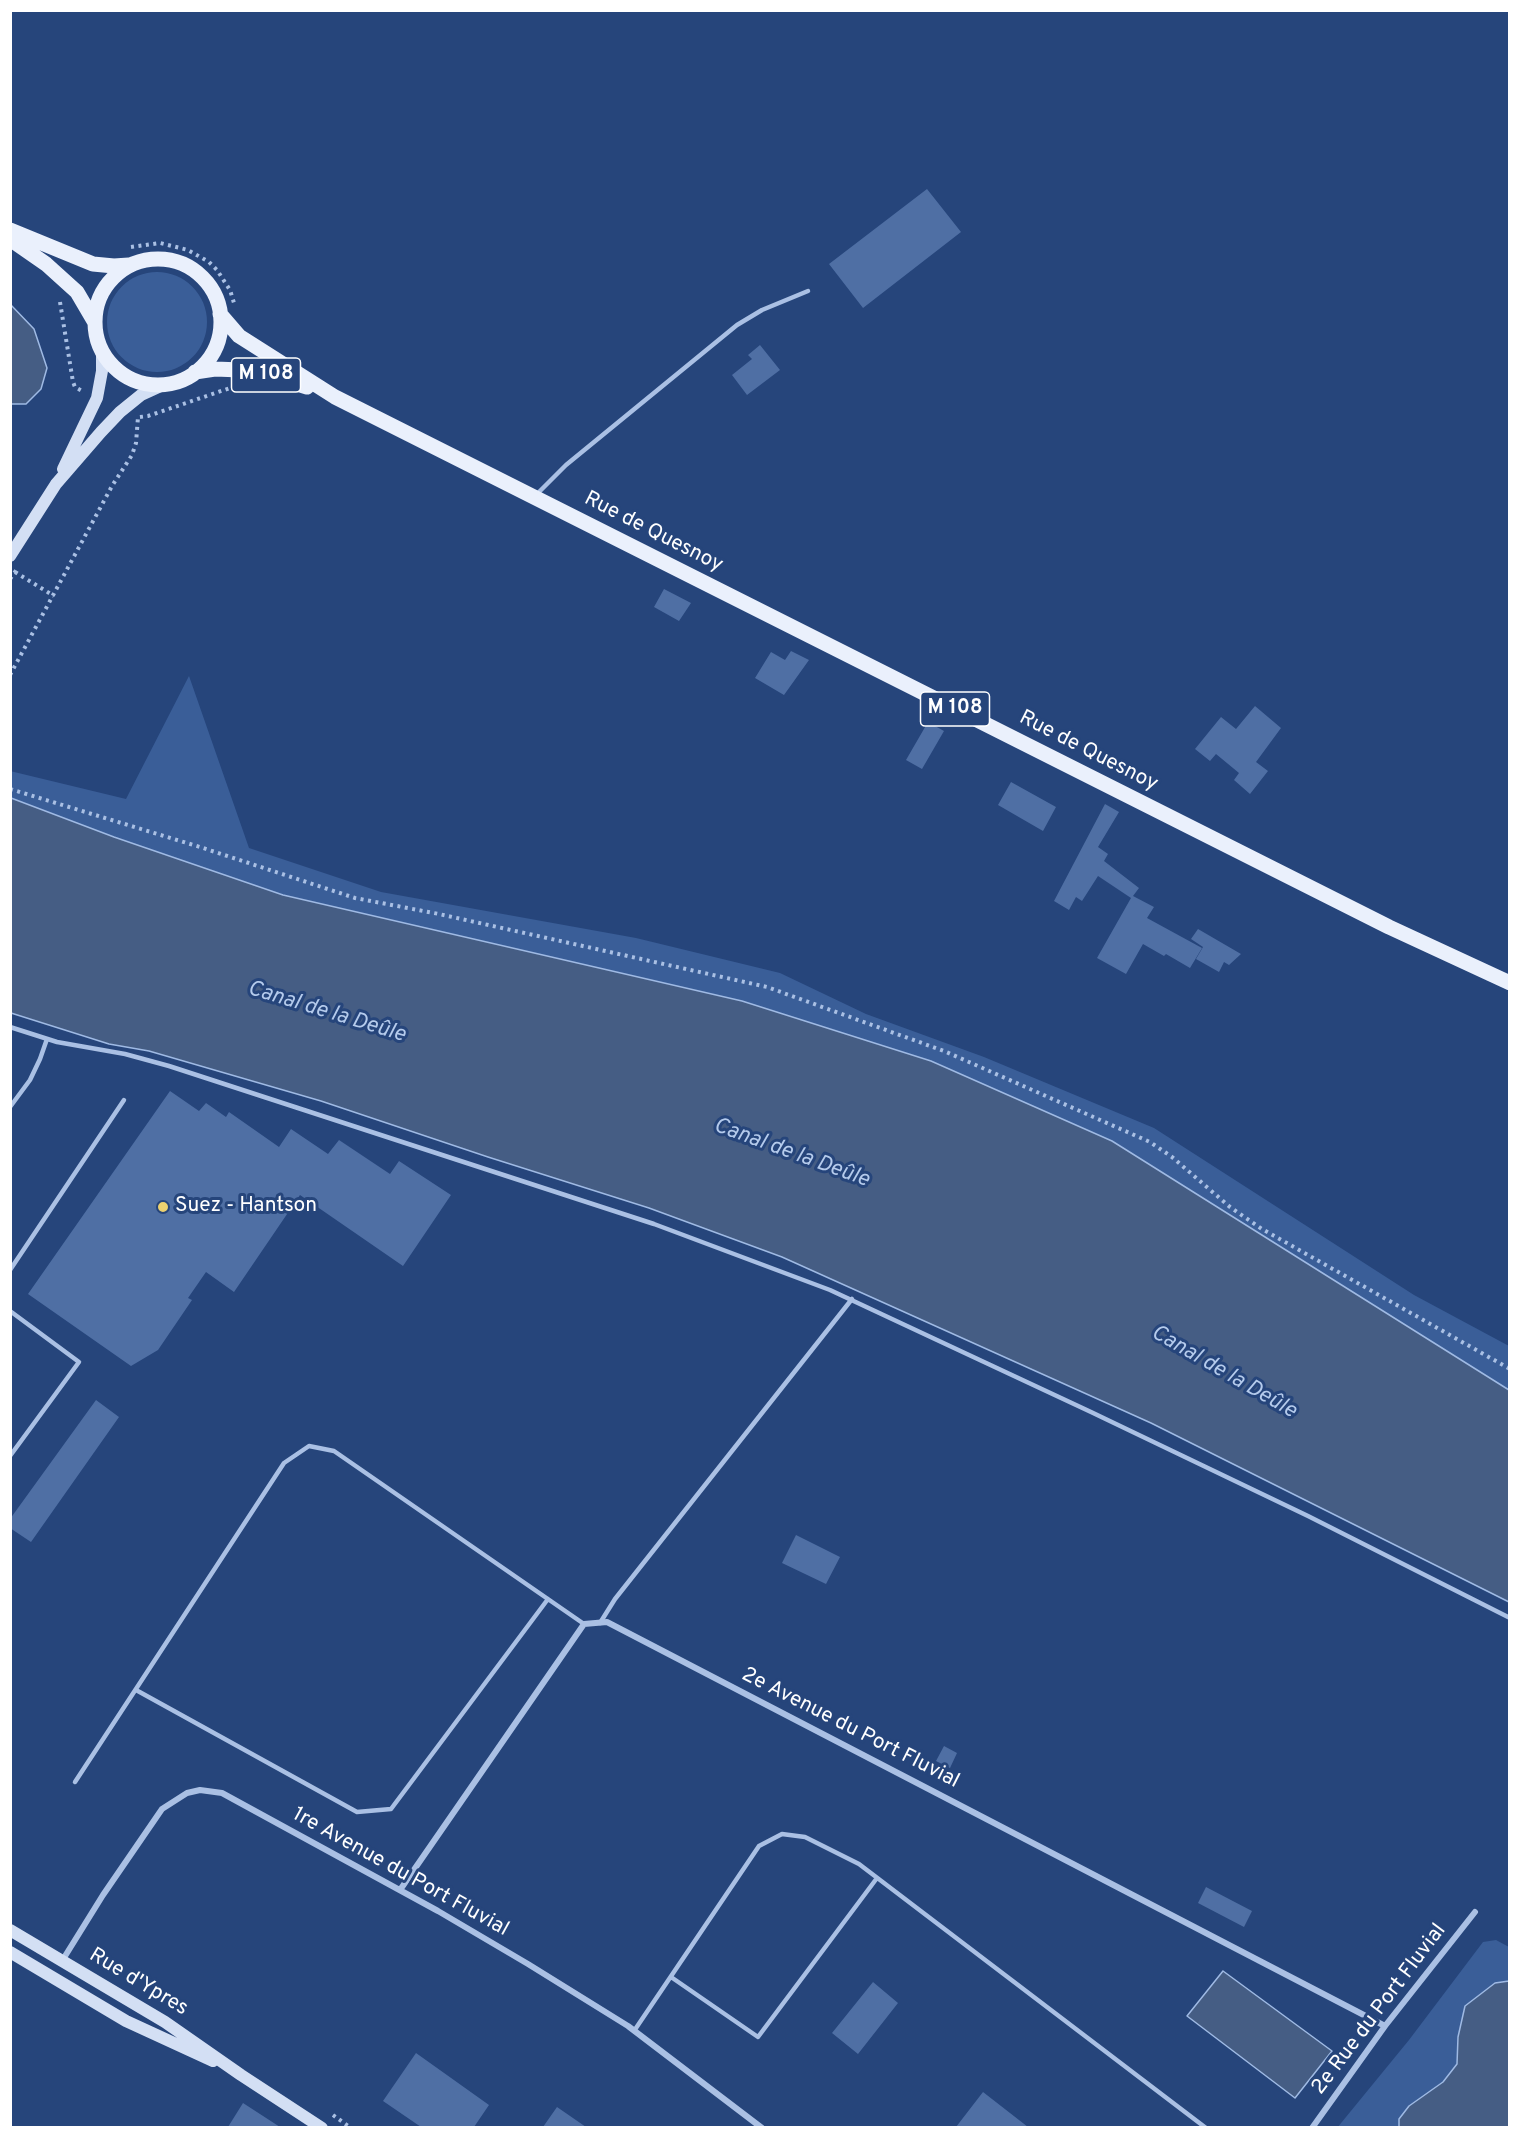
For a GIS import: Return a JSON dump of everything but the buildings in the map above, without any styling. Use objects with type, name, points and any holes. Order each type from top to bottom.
[{"type":"main road","points":[[10,230],[93,264],[129,265],[146,260],[163,259],[187,266],[207,283],[216,297],[220,314],[220,331],[207,361],[195,373],[141,395],[120,412],[56,484]]},
{"type":"main road","points":[[10,239],[46,264],[77,292],[94,321]]},
{"type":"main road","points":[[129,265],[116,274],[102,291],[96,306],[94,321],[96,337],[112,365],[125,375],[140,382],[165,384]]},
{"type":"main road","name":"M 108","points":[[220,314],[239,336],[335,397]]},
{"type":"main road","points":[[10,555],[56,484],[97,398],[102,371],[102,351]]},
{"type":"main road","name":"M 108","points":[[195,373],[226,369],[260,374],[294,382],[335,397]]},
{"type":"main road","name":"Rue de Quesnoy","points":[[335,397],[1389,927],[1509,983]]},
{"type":"main road","name":"Rue d'Ypres","points":[[10,1930],[165,2022],[241,2075],[322,2127]]},
{"type":"main road","name":"Rue d'Ypres","points":[[10,1952],[133,2024],[241,2075]]},
{"type":"street","name":"2e Avenue du Port Fluvial","points":[[584,1624],[607,1622],[1386,2026]]},
{"type":"street","points":[[400,1890],[584,1624]]},
{"type":"street","name":"1re Avenue du Port Fluvial","points":[[62,1961],[103,1895],[162,1809],[187,1793],[200,1790],[222,1793],[400,1890],[528,1964],[634,2031],[762,2127]]},
{"type":"street","name":"2e Rue du Port Fluvial","points":[[1311,2127],[1475,1912]]},
{"type":"lane","points":[[534,497],[566,465],[737,325],[762,310],[808,291]]},
{"type":"lane","points":[[10,1027],[57,1042],[125,1054],[169,1066],[557,1191],[654,1224],[852,1299],[1308,1516],[1509,1618]]},
{"type":"lane","points":[[10,1107],[30,1080],[46,1039]]},
{"type":"lane","points":[[10,1270],[124,1100]]},
{"type":"lane","points":[[600,1623],[615,1599],[852,1299]]},
{"type":"lane","points":[[10,1311],[79,1362],[10,1456]]},
{"type":"lane","points":[[75,1782],[284,1463],[309,1446],[333,1451],[584,1624]]},
{"type":"lane","points":[[136,1690],[357,1812],[391,1809],[548,1599]]},
{"type":"lane","points":[[634,2031],[759,1846],[782,1834],[805,1837],[859,1864],[1206,2127]]},
{"type":"lane","points":[[671,1977],[758,2037],[877,1878]]},
{"type":"path","points":[[123,248],[160,243],[188,250],[209,262],[217,270],[230,290],[234,305]]},
{"type":"path","points":[[10,675],[112,486],[132,454],[138,417]]},
{"type":"path","points":[[10,579],[15,572],[54,596]]},
{"type":"path","points":[[10,789],[200,847],[355,898],[439,914],[750,982],[944,1051],[1150,1142],[1172,1157],[1230,1207],[1262,1229],[1509,1369]]},
{"type":"shaded area","points":[[157,272],[185,280],[199,294],[207,322],[199,350],[185,364],[157,372],[129,364],[115,350],[107,322],[115,294],[129,280]]},
{"type":"shaded area","points":[[189,676],[249,848],[381,892],[636,938],[780,973],[866,1014],[984,1057],[1154,1128],[1414,1295],[1509,1346],[1509,1390],[1112,1141],[931,1061],[742,1001],[283,895],[114,837],[11,798],[10,771],[126,799]]},
{"type":"shaded area","points":[[1496,1940],[1509,1947],[1509,1981],[1495,1983],[1465,2006],[1458,2037],[1457,2064],[1443,2082],[1399,2119],[1399,2127],[1337,2128],[1409,2040],[1483,1942]]},
{"type":"water","points":[[10,304],[34,329],[47,368],[41,389],[26,404],[11,404]]},
{"type":"water","name":"Canal de la Deûle","points":[[11,798],[114,837],[283,895],[742,1001],[931,1061],[1112,1141],[1509,1390],[1509,1602],[1151,1423],[782,1257],[649,1208],[321,1101],[149,1051],[109,1044],[11,1013]]},
{"type":"water","points":[[1223,1971],[1332,2051],[1295,2098],[1187,2016]]},
{"type":"water","points":[[1509,1981],[1509,2127],[1399,2127],[1399,2119],[1409,2106],[1443,2082],[1457,2064],[1458,2037],[1465,2006],[1495,1983]]},
{"type":"place","name":"Suez - Hantson","points":[[163,1207]]}]
